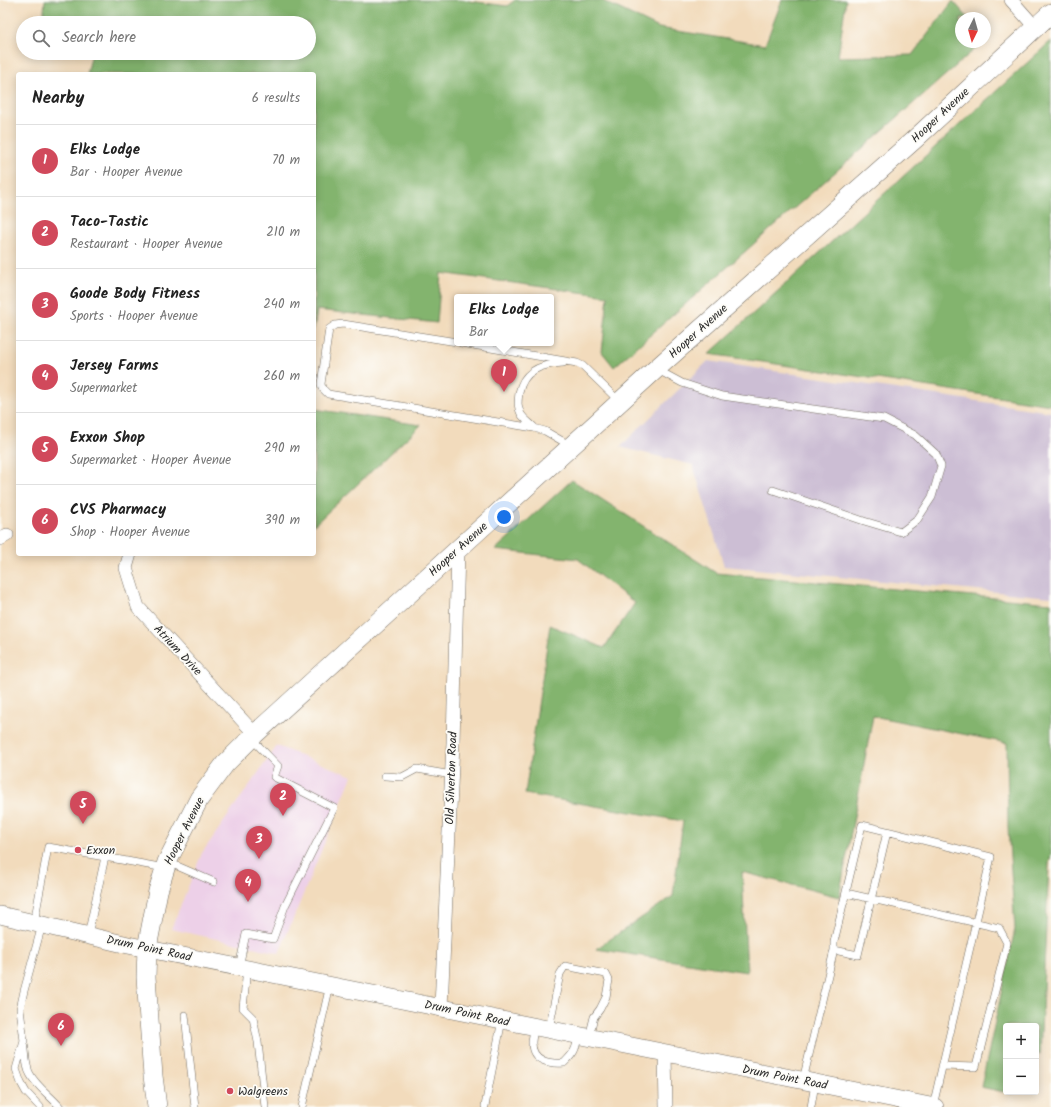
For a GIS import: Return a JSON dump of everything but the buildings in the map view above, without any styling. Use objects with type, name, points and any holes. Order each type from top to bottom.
[{"type":"main road","name":"Hooper Avenue","points":[[157,1107],[153,1076],[146,977],[147,948],[158,891],[166,865],[199,799],[225,764],[253,736],[458,548],[656,368],[915,139],[1051,12]]},
{"type":"street","points":[[1011,0],[1035,27]]},
{"type":"street","name":"Old Silverton Road","points":[[441,1007],[452,775],[458,548]]},
{"type":"street","name":"Atrium Drive","points":[[129,556],[126,568],[138,607],[253,736]]},
{"type":"street","name":"Drum Point Road","points":[[0,915],[243,968],[927,1106]]},
{"type":"street","points":[[665,1053],[666,1107]]},
{"type":"lane","points":[[454,342],[344,324],[335,325],[329,329],[321,384],[322,388],[328,394],[534,428],[545,432],[571,446]]},
{"type":"lane","points":[[478,346],[577,363],[583,366],[620,402]]},
{"type":"lane","points":[[534,428],[522,415],[517,404],[521,384],[532,371],[539,367],[556,363],[577,363]]},
{"type":"lane","points":[[656,368],[682,383],[722,396],[884,419],[915,435],[936,454],[941,466],[932,498],[917,520],[901,532],[773,490]]},
{"type":"lane","points":[[253,736],[278,766],[274,777],[334,808],[285,906],[273,939],[246,934],[243,968],[243,1008],[253,1018],[258,1042],[265,1107]]},
{"type":"lane","points":[[385,776],[402,777],[417,769],[452,775]]},
{"type":"lane","points":[[811,1107],[809,1082],[834,950],[834,942],[862,825],[991,857],[942,1066],[927,1106]]},
{"type":"lane","points":[[834,950],[858,955],[887,832]]},
{"type":"lane","points":[[60,1107],[46,1091],[39,1086],[29,1073],[20,1010],[38,924],[48,847],[105,858],[166,865],[214,882]]},
{"type":"lane","points":[[88,935],[105,858]]},
{"type":"lane","points":[[846,893],[999,928],[1007,943],[976,1067],[942,1066]]},
{"type":"lane","points":[[565,966],[606,974],[609,980],[606,997],[573,1055],[564,1063],[554,1064],[541,1061],[534,1054],[532,1043],[542,1028],[560,974],[565,966]]},
{"type":"lane","points":[[302,1107],[330,985]]},
{"type":"lane","points":[[185,1015],[194,1107]]},
{"type":"lane","points":[[485,1106],[502,1020]]},
{"type":"lane","points":[[24,1041],[16,1069],[26,1092],[40,1107]]},
{"type":"shaded area","points":[[708,361],[1051,412],[1051,597],[724,566],[693,465],[620,447]]},
{"type":"shaded area","points":[[277,746],[352,776],[279,953],[171,929],[202,853]]},
{"type":"green space","points":[[45,0],[462,0],[507,6],[515,0],[601,0],[659,28],[765,45],[782,0],[846,0],[838,57],[912,55],[953,1],[963,12],[955,12],[955,48],[976,48],[614,367],[602,352],[608,296],[441,273],[437,323],[317,310],[316,316],[316,72],[87,72],[90,60],[316,60],[316,16],[44,16]]},
{"type":"green space","points":[[1051,41],[1051,405],[709,354]]},
{"type":"green space","points":[[316,409],[421,425],[316,523]]},
{"type":"green space","points":[[572,480],[716,573],[1051,603],[1051,854],[1049,864],[1040,1054],[1039,1023],[1003,1023],[1003,1092],[981,1087],[1015,929],[1008,828],[1007,743],[873,716],[839,897],[742,872],[747,972],[596,949],[673,896],[683,821],[525,794],[550,625],[604,648],[635,603],[578,559],[495,550]]},
{"type":"place","name":"Elks Lodge","points":[[504,392]]},
{"type":"place","name":"Taco-Tastic","points":[[283,816]]},
{"type":"place","name":"Exxon Shop","points":[[83,824]]},
{"type":"place","name":"Exxon","points":[[78,850]]},
{"type":"place","name":"Goode Body Fitness","points":[[259,859]]},
{"type":"place","name":"Jersey Farms","points":[[248,902]]},
{"type":"place","name":"CVS Pharmacy","points":[[61,1046]]},
{"type":"place","name":"Walgreens","points":[[230,1091]]}]
